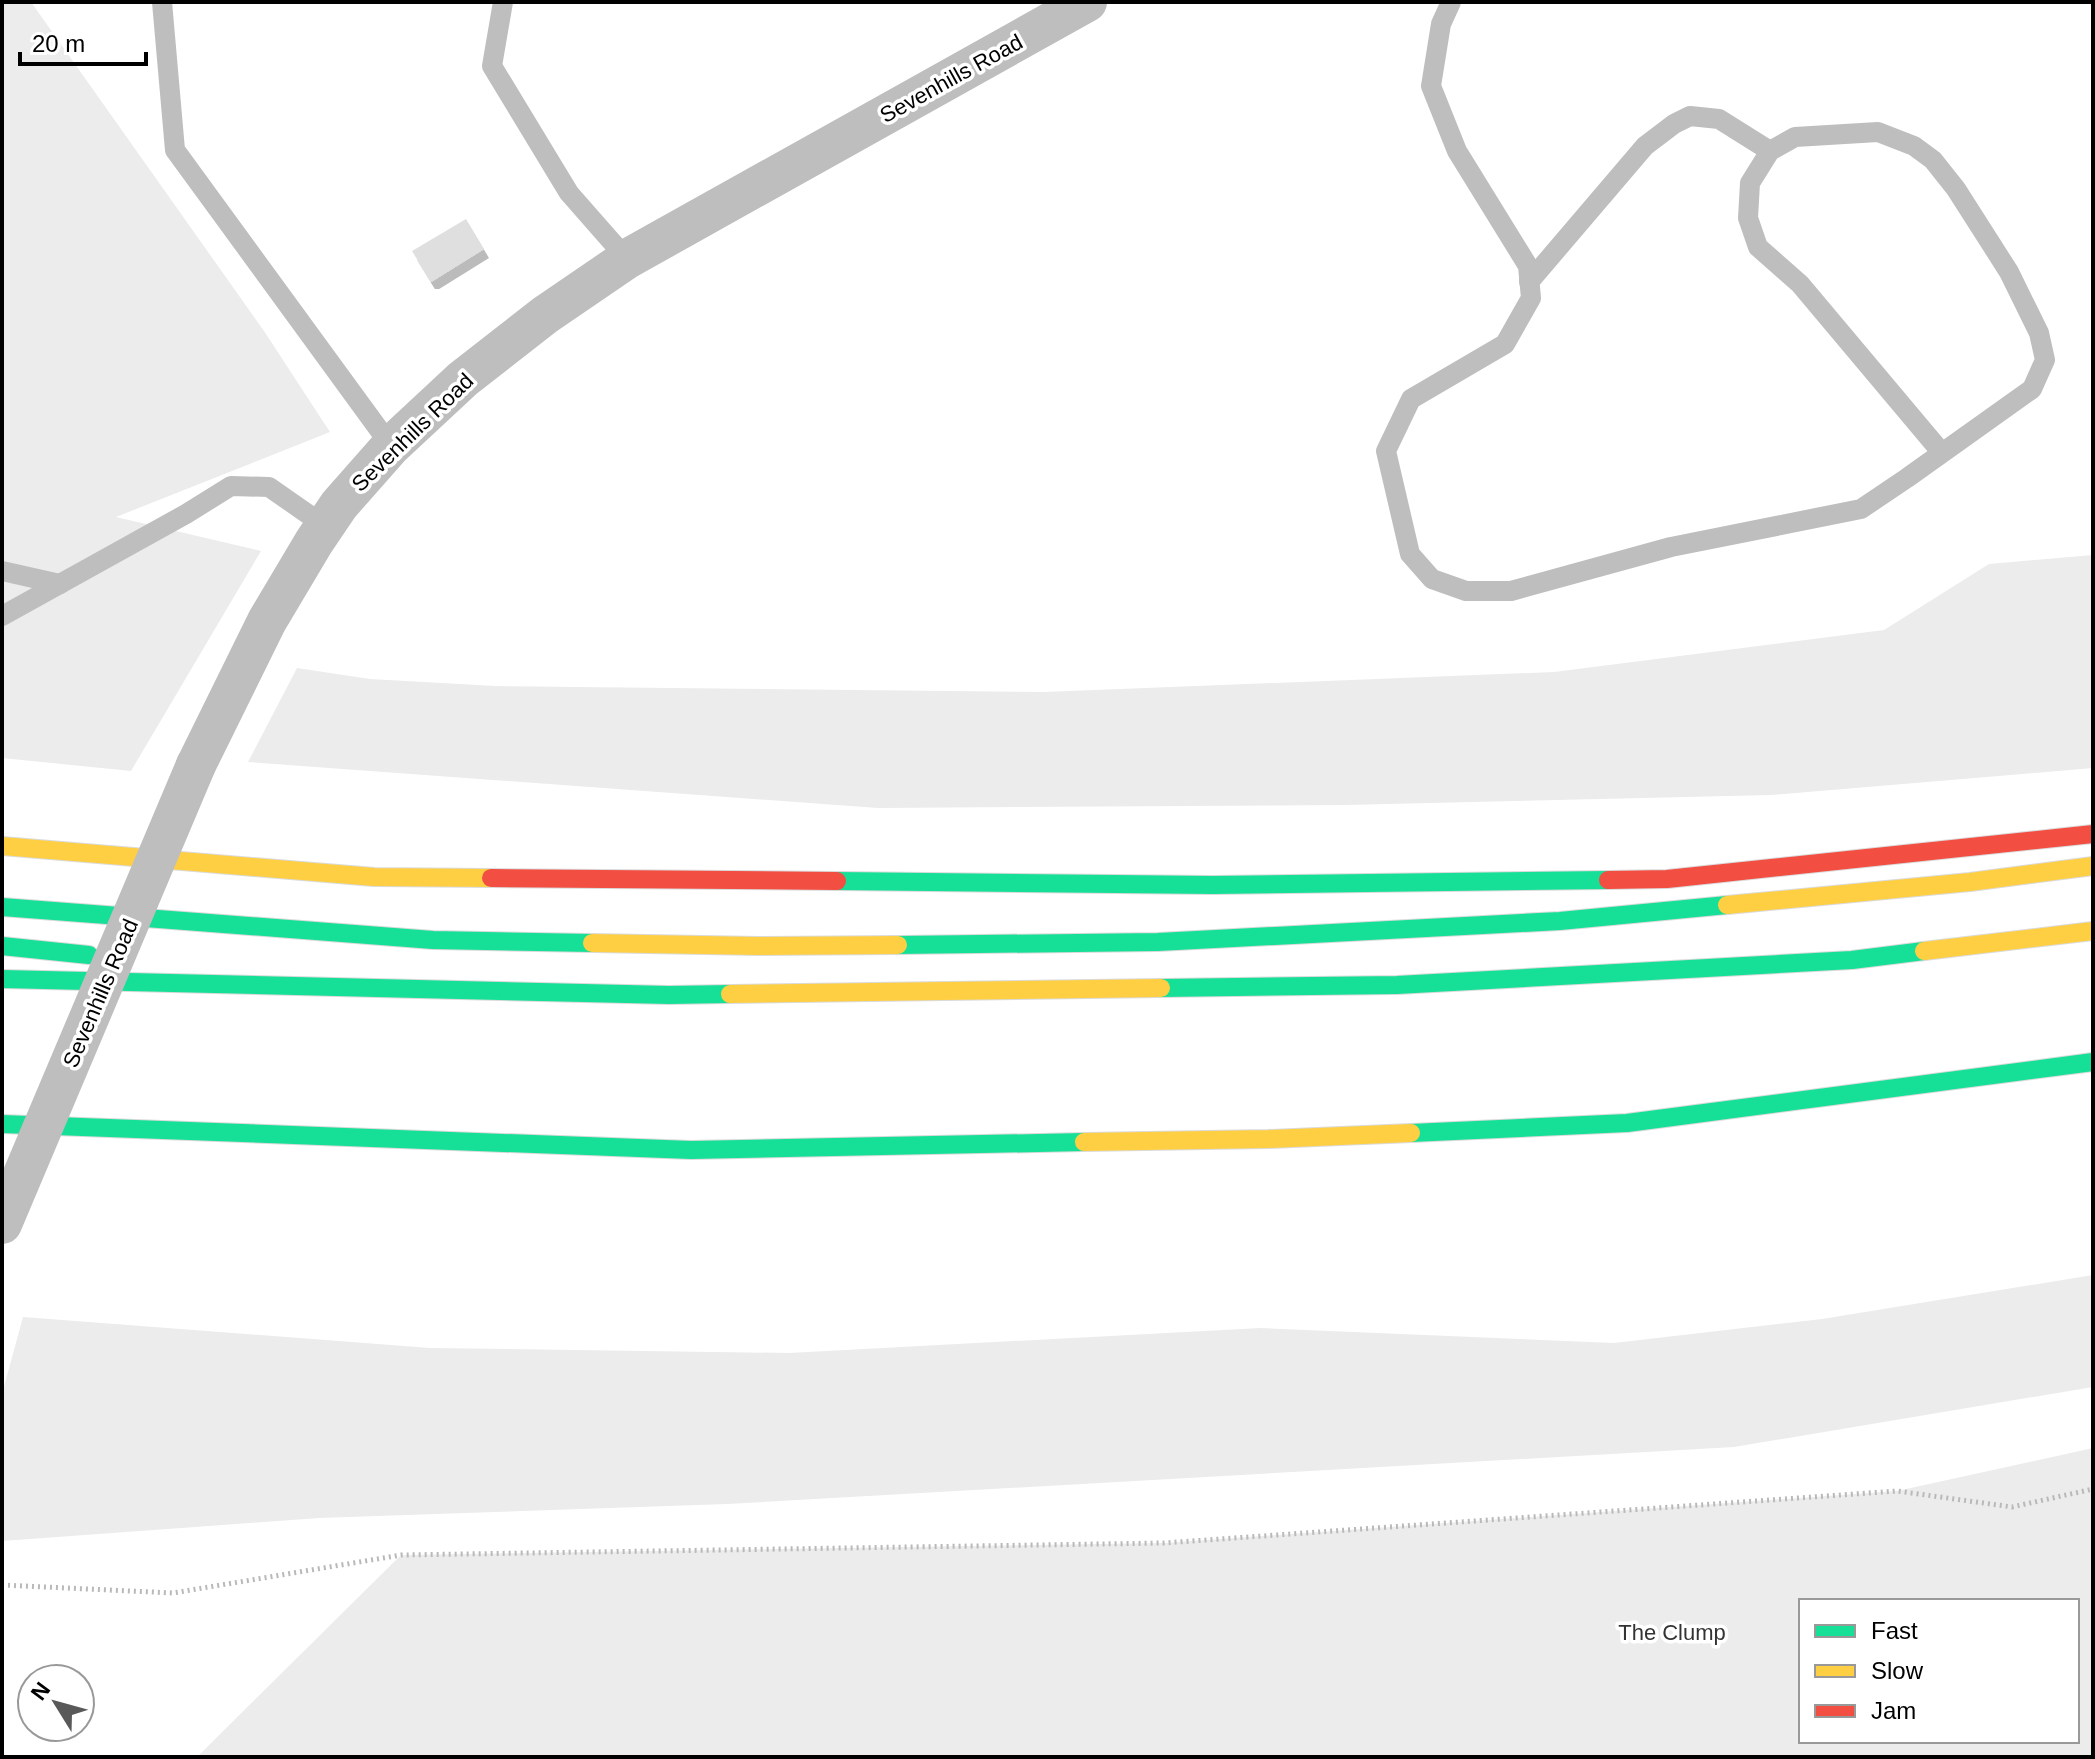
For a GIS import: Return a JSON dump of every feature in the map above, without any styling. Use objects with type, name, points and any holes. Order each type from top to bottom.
[{"type":"highway","points":[[2,846],[374,877],[1213,885],[1667,879],[2093,834]]},
{"type":"highway","points":[[2,907],[433,940],[758,946],[1158,942],[1560,921],[1970,882],[2093,866]]},
{"type":"highway","points":[[2,979],[669,995],[1397,985],[1852,960],[2093,931]]},
{"type":"highway","points":[[2,946],[126,959]]},
{"type":"highway","points":[[173,965],[406,991]]},
{"type":"highway","points":[[2,1124],[691,1150],[1268,1139],[1627,1123],[2093,1062]]},
{"type":"street","name":"Sevenhills Road","points":[[2,1224],[196,765],[267,621],[325,526],[363,476],[391,446],[475,370],[545,315],[627,259],[1087,2]]},
{"type":"lane","points":[[162,2],[175,150],[391,446]]},
{"type":"lane","points":[[503,2],[492,66],[569,193],[627,259]]},
{"type":"lane","points":[[1451,2],[1441,24],[1431,86],[1457,151],[1528,266],[1531,298],[1505,344],[1411,399],[1386,451],[1410,554],[1432,579],[1466,591],[1511,591],[1671,547],[1861,509],[1942,453],[2032,389],[2045,360],[2039,333],[2009,272],[1956,189],[1933,160],[1914,146],[1878,132],[1795,137],[1770,151],[1750,183],[1748,218],[1758,247],[1800,284],[1942,453]]},
{"type":"lane","points":[[1529,282],[1645,146],[1674,124],[1690,116],[1719,119],[1770,151]]},
{"type":"lane","points":[[2,616],[231,486],[269,487],[325,526]]},
{"type":"lane","points":[[2,571],[60,584]]},
{"type":"path","points":[[2,1585],[173,1593],[401,1555],[1164,1543],[1897,1491],[2012,1507],[2093,1489]]},
{"type":"green space","points":[[2,2],[31,2],[264,331],[330,432],[116,517],[261,551],[131,771],[2,758]]},
{"type":"green space","points":[[2093,555],[2093,768],[1772,795],[1345,805],[878,808],[248,762],[297,668],[370,679],[495,686],[1044,692],[1554,672],[1884,630],[1989,564]]},
{"type":"green space","points":[[2093,1275],[2093,1387],[1734,1447],[727,1504],[319,1518],[2,1541],[2,1394],[23,1317],[430,1348],[789,1353],[1261,1328],[1614,1343],[1822,1319]]},
{"type":"green space","name":"The Clump","points":[[2093,1448],[2093,1757],[197,1757],[401,1555],[1164,1543],[1897,1491]]},
{"type":"building","points":[[466,219],[484,249],[431,282],[412,251]]},
{"type":"traffic: fast","points":[[837,881],[1213,885],[1608,880]]},
{"type":"traffic: fast","points":[[898,945],[1158,942],[1560,921],[1727,905]]},
{"type":"traffic: fast","points":[[2,907],[433,940],[592,943]]},
{"type":"traffic: fast","points":[[2,946],[89,955]]},
{"type":"traffic: fast","points":[[1161,988],[1397,985],[1852,960],[1924,951]]},
{"type":"traffic: fast","points":[[2,979],[730,994]]},
{"type":"traffic: fast","points":[[1411,1133],[1627,1123],[2093,1062]]},
{"type":"traffic: fast","points":[[2,1124],[691,1150],[1084,1142]]},
{"type":"traffic: slow","points":[[2,846],[374,877],[491,878]]},
{"type":"traffic: slow","points":[[1727,905],[1970,882],[2093,866]]},
{"type":"traffic: slow","points":[[1924,951],[2093,931]]},
{"type":"traffic: slow","points":[[592,943],[898,945]]},
{"type":"traffic: slow","points":[[730,994],[1161,988]]},
{"type":"traffic: slow","points":[[1084,1142],[1411,1133]]},
{"type":"traffic: jam","points":[[1608,880],[1667,879],[2093,834]]},
{"type":"traffic: jam","points":[[491,878],[837,881]]}]
